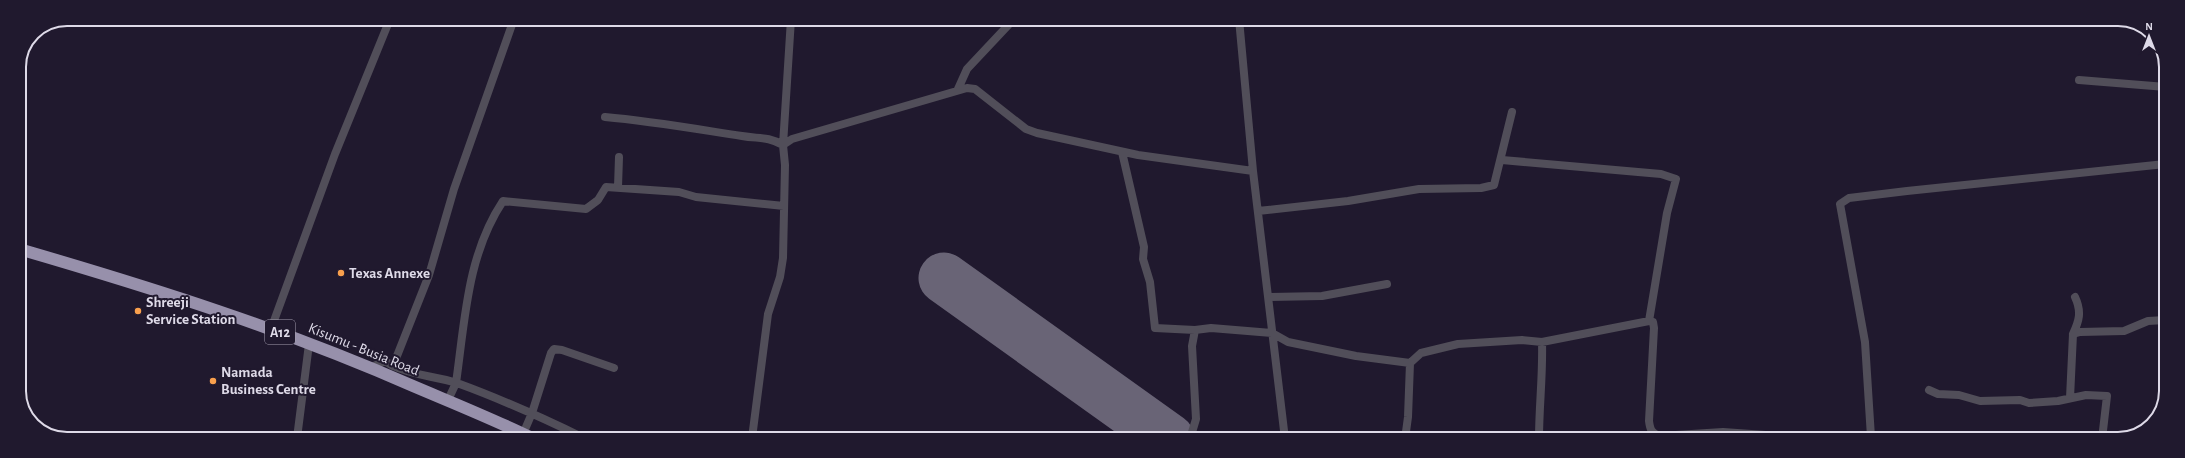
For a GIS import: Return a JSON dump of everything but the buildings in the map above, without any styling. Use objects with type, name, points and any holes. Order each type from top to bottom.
[{"type":"highway","name":"Kisumu - Busia Road","points":[[26,251],[119,278],[271,329],[372,367],[519,432]]},
{"type":"street","points":[[271,329],[335,154],[387,26]]},
{"type":"street","points":[[393,366],[429,275],[454,189],[512,26]]},
{"type":"street","points":[[753,432],[768,314],[780,277],[783,258],[785,165],[783,145],[791,26]]},
{"type":"street","points":[[958,89],[967,69],[1007,26]]},
{"type":"street","points":[[1240,26],[1253,171],[1270,297],[1272,333],[1284,432]]},
{"type":"street","points":[[2079,80],[2159,86]]},
{"type":"street","points":[[783,145],[792,139],[958,89],[975,89],[1026,129],[1032,131],[1122,152],[1253,171]]},
{"type":"street","points":[[1258,211],[1348,201],[1419,189],[1481,188],[1494,184],[1502,160],[1512,112]]},
{"type":"street","points":[[605,117],[680,126],[744,137],[770,138],[783,145]]},
{"type":"street","points":[[1122,152],[1144,247],[1142,259],[1150,282],[1155,328],[1195,330],[1211,328],[1272,333],[1288,342],[1356,356],[1410,363]]},
{"type":"street","points":[[618,187],[619,157]]},
{"type":"street","points":[[1502,160],[1661,174],[1676,179],[1667,213],[1649,321]]},
{"type":"street","points":[[1871,432],[1865,342],[1840,204],[1849,198],[2159,165]]},
{"type":"street","points":[[448,400],[456,383],[472,268],[488,226],[503,201],[586,208],[598,200],[606,187],[618,187],[632,190],[679,192],[696,197],[784,206]]},
{"type":"street","points":[[1270,297],[1322,296],[1387,284]]},
{"type":"street","points":[[2070,398],[2070,346],[2073,334],[2080,319],[2078,304],[2075,297]]},
{"type":"street","points":[[2073,334],[2080,332],[2124,331],[2148,321],[2159,320]]},
{"type":"street","points":[[1406,432],[1410,363],[1421,353],[1458,344],[1488,344],[1522,340],[1542,342],[1649,321],[1653,322],[1654,328],[1650,432]]},
{"type":"street","points":[[1192,432],[1196,419],[1192,346],[1195,330]]},
{"type":"street","points":[[1539,432],[1539,406],[1542,381],[1542,342]]},
{"type":"street","points":[[298,432],[309,344]]},
{"type":"street","points":[[529,432],[532,414],[551,353],[554,349],[562,350],[614,368]]},
{"type":"street","points":[[372,367],[385,361],[393,366],[418,376],[456,383],[532,414],[571,432]]},
{"type":"street","points":[[1930,390],[1938,394],[1959,395],[1980,401],[2020,400],[2029,403],[2058,401],[2086,395],[2107,396],[2103,432]]},
{"type":"runway","points":[[944,278],[1159,432]]},
{"type":"place","name":"Texas Annexe","points":[[341,273]]},
{"type":"place","name":"Shreeji Service Station","points":[[138,311]]},
{"type":"place","name":"Namada Business Centre","points":[[213,381]]}]
